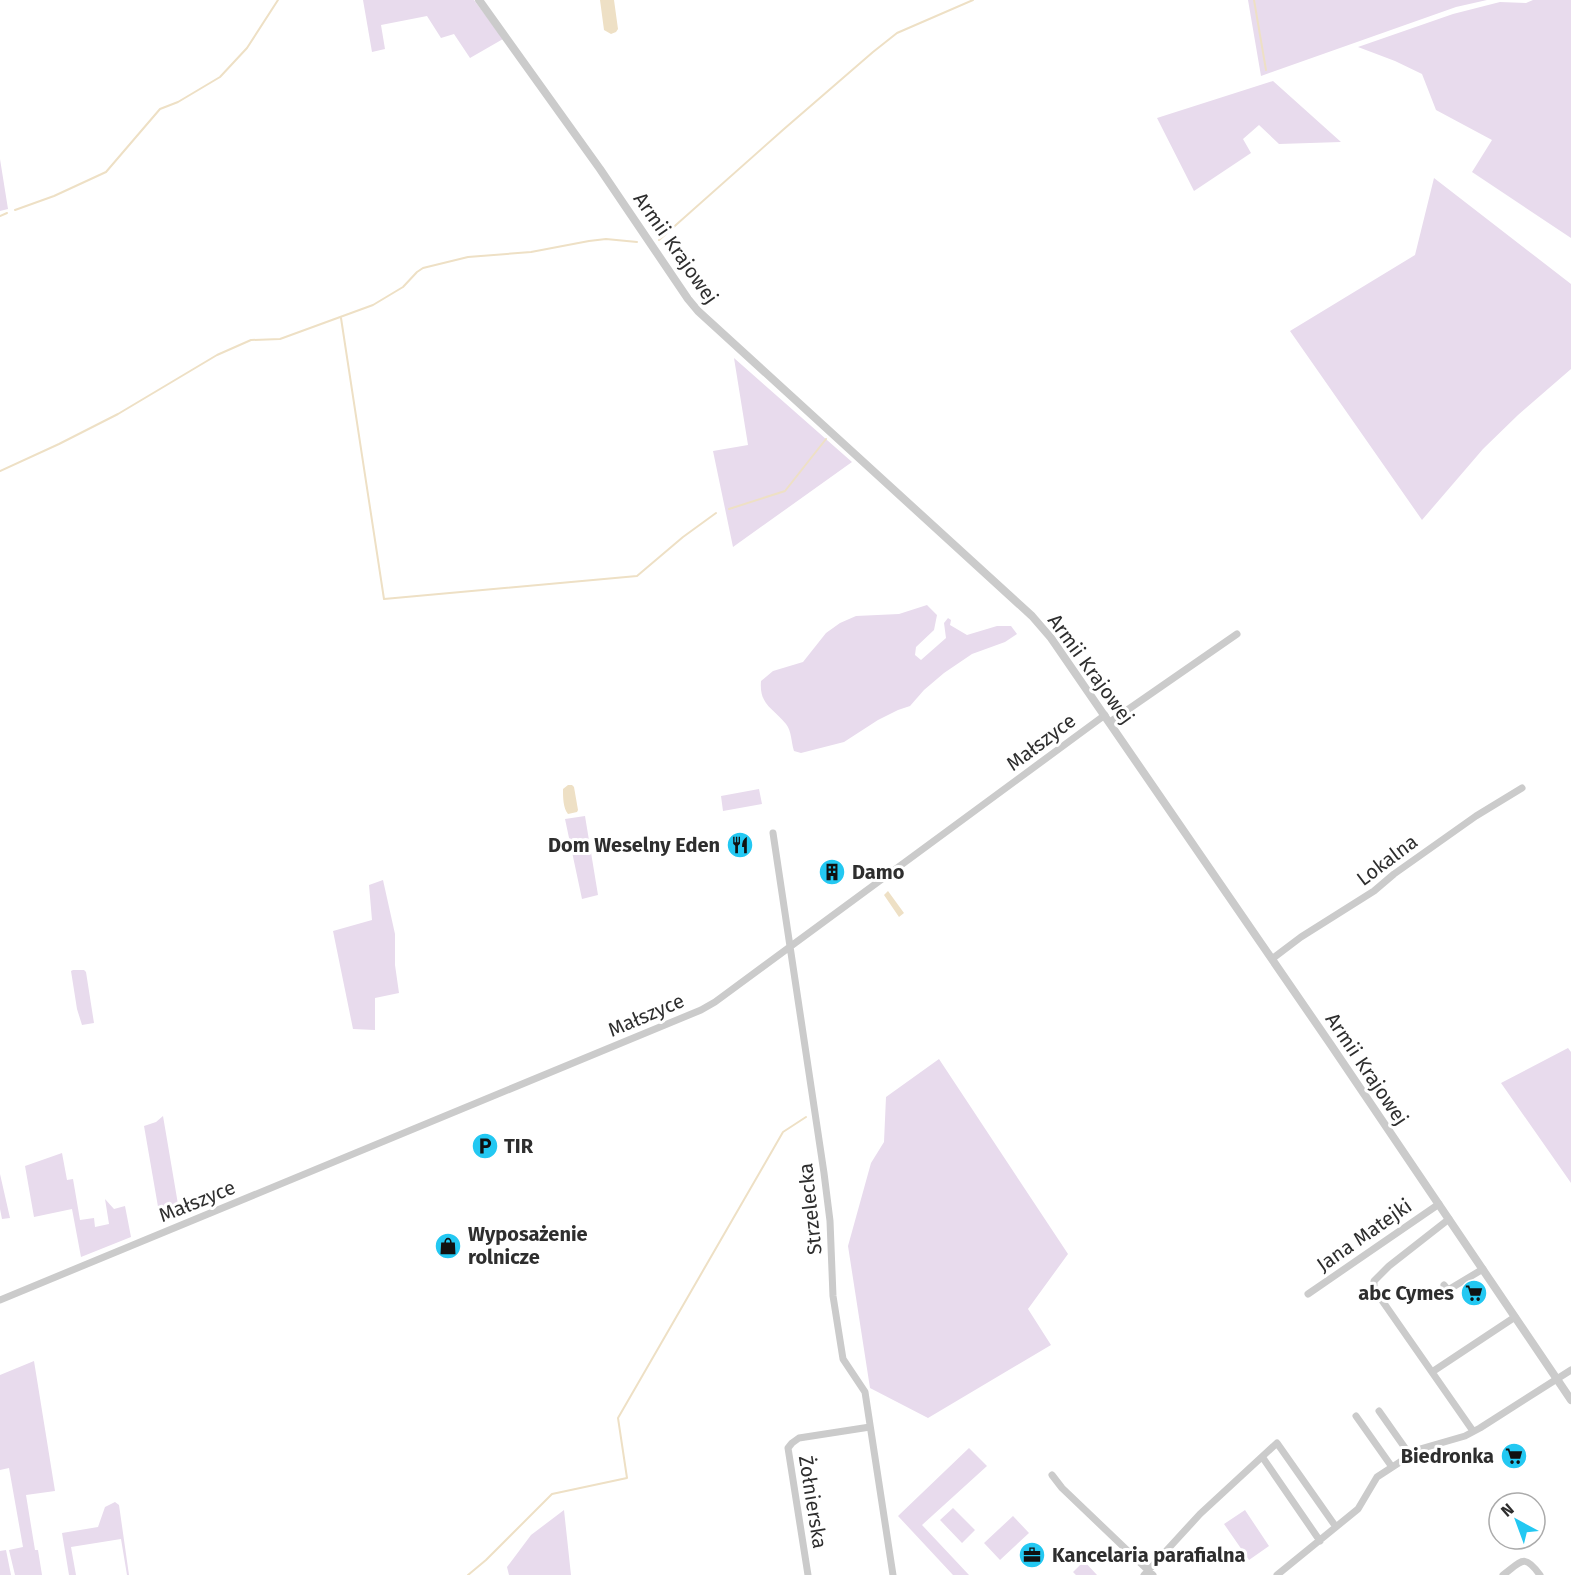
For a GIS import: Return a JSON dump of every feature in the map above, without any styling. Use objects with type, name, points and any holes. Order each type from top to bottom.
[{"type":"street","name":"Armii Krajowej","points":[[480,0],[600,169],[688,299],[708,321],[1037,621],[1056,644],[1571,1400]]},
{"type":"street","name":"Małszyce","points":[[0,1300],[701,1010],[1107,719],[1237,634]]},
{"type":"street","name":"Lokalna","points":[[1272,959],[1301,936],[1366,897],[1476,816],[1522,788]]},
{"type":"street","name":"Strzelecka","points":[[773,833],[829,1212],[833,1296],[843,1359],[865,1392],[893,1575]]},
{"type":"street","name":"Jana Matejki","points":[[1308,1294],[1439,1204]]},
{"type":"street","points":[[1449,1219],[1389,1266],[1374,1281],[1374,1289],[1473,1431]]},
{"type":"street","points":[[1444,1285],[1448,1290],[1483,1269]]},
{"type":"street","points":[[1432,1372],[1515,1317]]},
{"type":"street","points":[[1277,1575],[1359,1509],[1377,1478],[1392,1467],[1420,1449],[1465,1436],[1571,1370]]},
{"type":"street","points":[[1379,1411],[1410,1455]]},
{"type":"street","points":[[1356,1416],[1392,1467]]},
{"type":"street","name":"Żołnierska","points":[[808,1575],[788,1448],[799,1438],[870,1427]]},
{"type":"street","points":[[1052,1474],[1062,1488],[1148,1573],[1200,1514],[1277,1443],[1336,1527]]},
{"type":"street","points":[[1263,1458],[1320,1540]]},
{"type":"street","points":[[1503,1575],[1522,1561],[1527,1560],[1540,1575]]},
{"type":"shaded area","points":[[363,0],[474,0],[503,39],[470,58],[454,34],[441,38],[427,16],[381,25],[385,49],[372,52]]},
{"type":"shaded area","points":[[600,0],[614,0],[618,29],[616,32],[611,34],[604,30]]},
{"type":"shaded area","points":[[1248,0],[1487,0],[1456,7],[1261,76]]},
{"type":"shaded area","points":[[1533,0],[1571,0],[1571,238],[1472,172],[1492,140],[1436,110],[1422,74],[1358,47],[1453,14],[1500,2],[1526,3]]},
{"type":"shaded area","points":[[1273,81],[1341,142],[1279,144],[1259,125],[1243,139],[1251,153],[1194,191],[1157,118]]},
{"type":"shaded area","points":[[0,159],[8,209],[0,211]]},
{"type":"shaded area","points":[[1434,178],[1571,284],[1571,369],[1483,449],[1422,520],[1290,331],[1415,255]]},
{"type":"shaded area","points":[[734,358],[852,462],[733,547],[713,451],[748,445]]},
{"type":"shaded area","points":[[927,605],[937,615],[934,630],[916,647],[915,655],[921,660],[946,638],[944,623],[948,618],[951,620],[950,625],[967,635],[997,626],[1011,626],[1017,634],[1005,642],[972,654],[944,673],[910,706],[878,720],[844,742],[801,753],[794,751],[788,727],[768,706],[762,696],[761,681],[773,671],[803,662],[826,633],[840,623],[856,616],[899,614]]},
{"type":"shaded area","points":[[568,785],[574,787],[578,810],[568,814],[564,806],[563,789]]},
{"type":"shaded area","points":[[759,789],[762,804],[723,811],[721,796]]},
{"type":"shaded area","points":[[585,816],[598,895],[582,899],[565,819]]},
{"type":"shaded area","points":[[383,880],[395,934],[395,965],[399,993],[375,998],[375,1030],[353,1029],[333,931],[372,920],[369,885]]},
{"type":"shaded area","points":[[888,891],[904,913],[899,917],[884,895]]},
{"type":"shaded area","points":[[71,971],[86,972],[94,1023],[82,1025],[77,1009]]},
{"type":"shaded area","points":[[1568,1048],[1571,1052],[1571,1183],[1501,1083]]},
{"type":"shaded area","points":[[939,1059],[1068,1254],[1028,1309],[1051,1345],[928,1418],[870,1388],[848,1246],[871,1163],[884,1142],[886,1097]]},
{"type":"shaded area","points":[[163,1116],[180,1216],[161,1224],[144,1126],[156,1122]]},
{"type":"shaded area","points":[[62,1153],[67,1180],[73,1179],[80,1220],[94,1218],[95,1227],[109,1224],[105,1199],[114,1209],[125,1206],[131,1237],[81,1257],[72,1209],[34,1217],[25,1166]]},
{"type":"shaded area","points":[[0,1174],[10,1218],[2,1219]]},
{"type":"shaded area","points":[[34,1361],[55,1491],[26,1495],[35,1550],[38,1550],[42,1575],[15,1575],[9,1550],[23,1547],[9,1468],[0,1470],[0,1375]]},
{"type":"shaded area","points":[[969,1448],[987,1466],[922,1525],[969,1575],[953,1575],[898,1516]]},
{"type":"shaded area","points":[[115,1502],[119,1505],[129,1575],[127,1575],[121,1539],[71,1547],[76,1575],[69,1575],[62,1533],[98,1527],[105,1507]]},
{"type":"shaded area","points":[[953,1508],[975,1530],[962,1543],[940,1520]]},
{"type":"shaded area","points":[[564,1510],[571,1575],[509,1575],[507,1567],[531,1535]]},
{"type":"shaded area","points":[[1245,1510],[1269,1546],[1249,1560],[1224,1524]]},
{"type":"shaded area","points":[[1013,1516],[1029,1533],[1000,1560],[984,1543]]},
{"type":"shaded area","points":[[6,1550],[11,1575],[0,1575],[0,1551]]},
{"type":"shaded area","points":[[1084,1561],[1097,1575],[1076,1575],[1073,1572]]},
{"type":"waterway","points":[[15,210],[54,196],[106,172],[160,109],[178,102],[220,77],[247,48],[278,0]]},
{"type":"waterway","points":[[659,240],[897,33],[973,0]]},
{"type":"waterway","points":[[1254,0],[1266,70]]},
{"type":"waterway","points":[[0,216],[7,213]]},
{"type":"waterway","points":[[0,471],[118,414],[217,355],[251,340],[280,339],[373,305],[403,287],[423,268],[468,257],[531,252],[589,241],[606,239],[637,242]]},
{"type":"waterway","points":[[341,318],[384,599],[637,576],[683,537],[716,513]]},
{"type":"waterway","points":[[729,509],[785,491],[826,439]]},
{"type":"waterway","points":[[468,1575],[552,1494],[627,1478],[618,1418],[783,1132],[806,1117]]},
{"type":"place","name":"Dom Weselny Eden","points":[[740,845]]},
{"type":"place","name":"Damo","points":[[832,872]]},
{"type":"place","name":"TIR","points":[[485,1146]]},
{"type":"place","name":"Wyposażenie rolnicze","points":[[448,1246]]},
{"type":"place","name":"abc Cymes","points":[[1474,1293]]},
{"type":"place","name":"Biedronka","points":[[1514,1456]]},
{"type":"place","name":"Kancelaria parafialna","points":[[1032,1555]]}]
